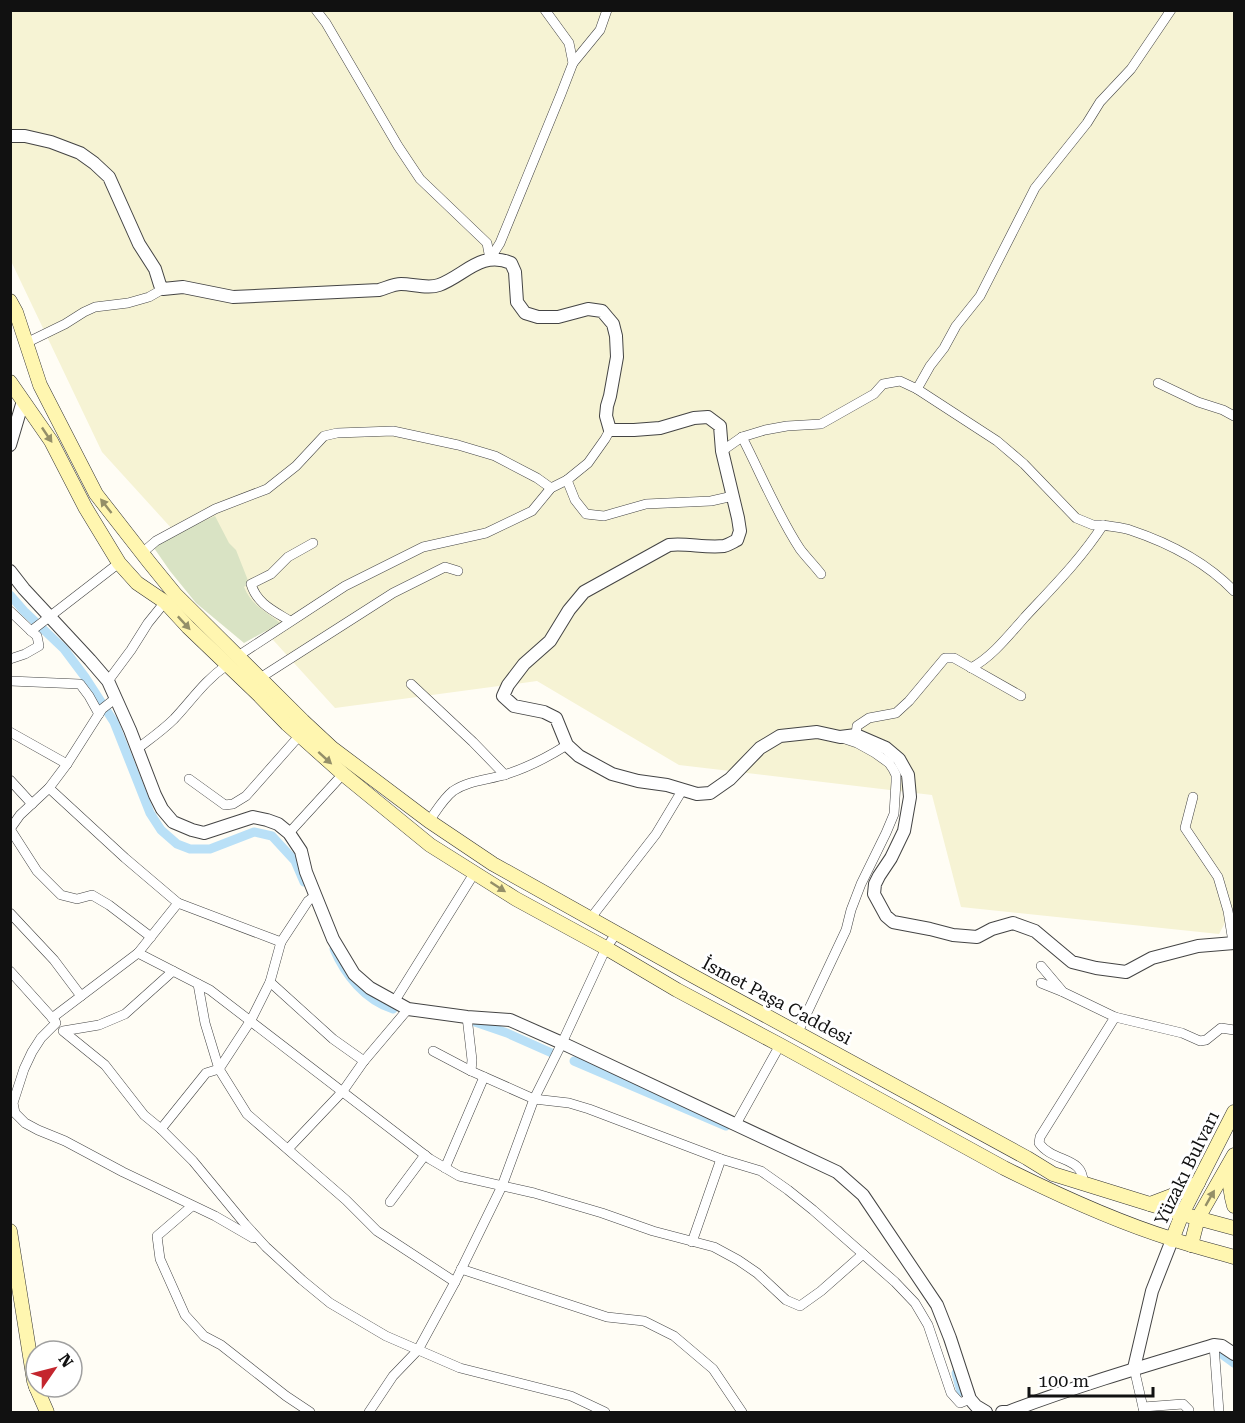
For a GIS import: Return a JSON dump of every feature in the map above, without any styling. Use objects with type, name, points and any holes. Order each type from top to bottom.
[{"type":"main road","points":[[10,301],[16,312],[40,386],[96,494],[232,661],[300,735],[343,774],[430,845],[516,899],[677,990],[1004,1168],[1123,1222],[1172,1240],[1234,1257]]},
{"type":"main road","points":[[12,385],[51,441],[85,507],[119,563],[137,583],[165,602],[188,627],[232,661]]},
{"type":"main road","points":[[107,543],[123,528]]},
{"type":"main road","name":"İsmet Paşa Caddesi","points":[[232,661],[260,678],[332,747],[429,821],[493,864],[616,934],[1053,1174],[1234,1228]]},
{"type":"main road","name":"Yüzakı Bulvarı","points":[[1172,1240],[1182,1214],[1234,1112]]},
{"type":"main road","name":"Yüzakı Bulvarı","points":[[1191,1245],[1198,1218],[1234,1155]]},
{"type":"main road","points":[[1227,1168],[1234,1206]]},
{"type":"main road","points":[[1150,1204],[1198,1183]]},
{"type":"main road","points":[[10,1231],[27,1339]]},
{"type":"main road","points":[[41,1399],[47,1413]]},
{"type":"street","points":[[316,10],[420,179],[487,243],[490,259]]},
{"type":"street","points":[[545,10],[569,43],[573,63]]},
{"type":"street","points":[[490,259],[500,243],[573,63],[600,30],[607,10]]},
{"type":"street","points":[[918,388],[956,326],[980,296],[1035,188],[1087,123],[1100,102],[1131,69],[1171,10]]},
{"type":"street","points":[[10,136],[25,136],[51,142],[80,153],[109,177],[163,289]]},
{"type":"street","points":[[26,344],[90,309],[128,303],[149,297],[163,289],[183,287],[233,297],[379,290],[400,284],[436,286],[490,259],[511,263],[515,272],[517,302],[525,312],[538,317],[558,317],[588,309],[602,311],[614,324],[617,357],[606,416],[610,429],[588,463],[567,480],[551,488],[532,511],[486,533],[423,547],[345,586],[215,673],[163,729],[137,749]]},
{"type":"street","points":[[722,451],[742,437],[765,430],[821,424],[873,394],[883,384],[900,381],[918,388],[997,441],[1024,464],[1077,518],[1093,525],[1129,529],[1185,553],[1221,577],[1234,591]]},
{"type":"street","points":[[1158,383],[1234,416]]},
{"type":"street","points":[[10,445],[23,401]]},
{"type":"street","points":[[610,429],[660,428],[694,418],[708,417],[720,426],[722,451],[740,531],[737,540],[726,546],[669,545],[584,592],[569,610],[550,640],[524,664],[508,685],[503,696],[514,706],[544,712],[556,718],[567,745],[579,756],[612,774],[638,781],[668,784],[697,794],[710,793],[730,779],[760,748],[780,736],[817,732],[840,737],[857,742],[889,763],[896,775],[894,814],[861,884],[846,930],[798,1032]]},
{"type":"street","points":[[142,553],[156,541],[215,509],[267,489],[296,466],[324,436],[337,433],[393,431],[458,445],[495,456],[551,488]]},
{"type":"street","points":[[742,437],[778,513],[801,550],[821,574]]},
{"type":"street","points":[[567,480],[575,500],[586,514],[604,516],[646,504],[711,501],[733,496]]},
{"type":"street","points":[[971,668],[981,663],[1018,625],[1092,541],[1103,525]]},
{"type":"street","points":[[290,621],[264,605],[254,594],[251,584],[271,574],[288,557],[313,543]]},
{"type":"street","points":[[39,625],[119,563]]},
{"type":"street","points":[[260,678],[393,593],[445,567],[458,571]]},
{"type":"street","points":[[10,571],[24,589],[39,625],[37,636],[39,646],[10,659]]},
{"type":"street","points":[[151,937],[92,895],[76,899],[61,895],[37,871],[10,829],[20,815],[50,788],[107,706],[108,681],[165,602]]},
{"type":"street","points":[[10,611],[39,625],[90,660],[108,681]]},
{"type":"street","points":[[856,735],[858,726],[869,718],[896,713],[945,658],[954,658],[1021,696]]},
{"type":"street","points":[[10,681],[80,684],[89,696],[107,706],[137,749],[154,795],[173,822],[192,831],[204,833],[253,817],[278,824],[290,833],[301,851],[313,897],[333,939],[354,974],[370,988],[408,1010],[510,1020],[837,1172],[863,1195],[937,1305],[950,1338],[964,1405]]},
{"type":"street","points":[[411,684],[505,775]]},
{"type":"street","points":[[10,732],[67,764]]},
{"type":"street","points":[[189,779],[225,805],[233,804],[246,796],[300,735]]},
{"type":"street","points":[[840,737],[856,735],[886,748],[899,759],[908,776],[910,797],[904,831],[875,884],[874,894],[886,916],[893,922],[953,935],[977,937],[992,929],[1013,923],[1035,931],[1072,962],[1096,968],[1126,972],[1152,958],[1198,946],[1234,942],[1218,877],[1185,828],[1193,797]]},
{"type":"street","points":[[429,821],[445,798],[460,787],[478,780],[505,775],[540,761],[567,745]]},
{"type":"street","points":[[290,833],[343,774]]},
{"type":"street","points":[[10,780],[32,804]]},
{"type":"street","points":[[50,788],[178,903],[281,942]]},
{"type":"street","points":[[590,919],[656,834],[682,789]]},
{"type":"street","points":[[394,1002],[475,872]]},
{"type":"street","points":[[161,1129],[206,1073],[219,1069],[251,1020],[270,982],[281,942],[313,897]]},
{"type":"street","points":[[178,903],[138,953],[81,996],[54,1020],[32,1052],[24,1070],[13,1103],[15,1113],[25,1123],[38,1130],[65,1141],[215,1216],[266,1247]]},
{"type":"street","points":[[10,913],[54,960],[81,996]]},
{"type":"street","points":[[369,1413],[393,1376],[418,1350],[456,1282],[502,1186],[534,1099],[606,948],[616,934]]},
{"type":"street","points":[[138,953],[210,990],[425,1155],[459,1176],[534,1193],[714,1248],[738,1260],[757,1273],[786,1300],[800,1306],[863,1254]]},
{"type":"street","points":[[1041,966],[1063,992]]},
{"type":"street","points":[[10,971],[63,1031],[105,1065],[144,1115],[193,1161],[244,1224],[266,1247],[330,1303],[386,1336],[460,1368],[571,1396],[605,1413]]},
{"type":"street","points":[[63,1031],[99,1025],[125,1014],[173,971]]},
{"type":"street","points":[[270,982],[333,1039],[364,1061]]},
{"type":"street","points":[[1041,983],[1115,1017],[1182,1033],[1200,1041],[1206,1040],[1221,1028],[1234,1030]]},
{"type":"street","points":[[198,984],[205,1023],[219,1069],[247,1114],[377,1231],[456,1282]]},
{"type":"street","points":[[288,1149],[343,1091],[364,1061],[408,1010]]},
{"type":"street","points":[[467,1017],[472,1060],[471,1071]]},
{"type":"street","points":[[1083,1183],[1083,1174],[1078,1167],[1072,1162],[1050,1154],[1038,1143],[1115,1017]]},
{"type":"street","points":[[736,1125],[780,1045]]},
{"type":"street","points":[[433,1051],[534,1099],[569,1103],[589,1109],[721,1159],[760,1171],[813,1210],[896,1282],[915,1303],[928,1325],[951,1393],[964,1405],[976,1406],[986,1413]]},
{"type":"street","points":[[445,1168],[484,1077]]},
{"type":"street","points":[[390,1202],[425,1155]]},
{"type":"street","points":[[692,1242],[721,1159]]},
{"type":"street","points":[[192,1206],[156,1236],[160,1259],[185,1315],[204,1336],[221,1345],[310,1413]]},
{"type":"street","points":[[1172,1240],[1152,1291],[1134,1368],[1144,1410],[1183,1404],[1189,1413]]},
{"type":"street","points":[[462,1269],[607,1317],[644,1321],[674,1336],[712,1369],[742,1413]]},
{"type":"street","points":[[1214,1346],[1219,1413]]},
{"type":"street","points":[[1002,1413],[1134,1368],[1214,1346],[1221,1346],[1234,1354]]},
{"type":"shaded area","points":[[11,11],[1234,11],[1234,906],[1219,934],[961,907],[932,795],[679,765],[537,681],[335,708],[102,452],[11,261]]},
{"type":"green space","points":[[215,516],[229,543],[236,550],[249,583],[244,587],[247,593],[259,607],[280,623],[244,643],[196,603],[154,548],[171,536]]},
{"type":"waterway","points":[[10,595],[64,649],[114,722],[150,813],[161,830],[177,844],[190,849],[210,849],[254,832],[272,836],[295,861],[304,882]]},
{"type":"waterway","points":[[334,949],[344,968],[357,985],[365,993],[393,1009]]},
{"type":"waterway","points":[[472,1021],[507,1033],[554,1054]]},
{"type":"waterway","points":[[574,1061],[726,1126]]},
{"type":"waterway","points":[[1223,1355],[1234,1363]]},
{"type":"waterway","points":[[956,1373],[961,1392]]}]
